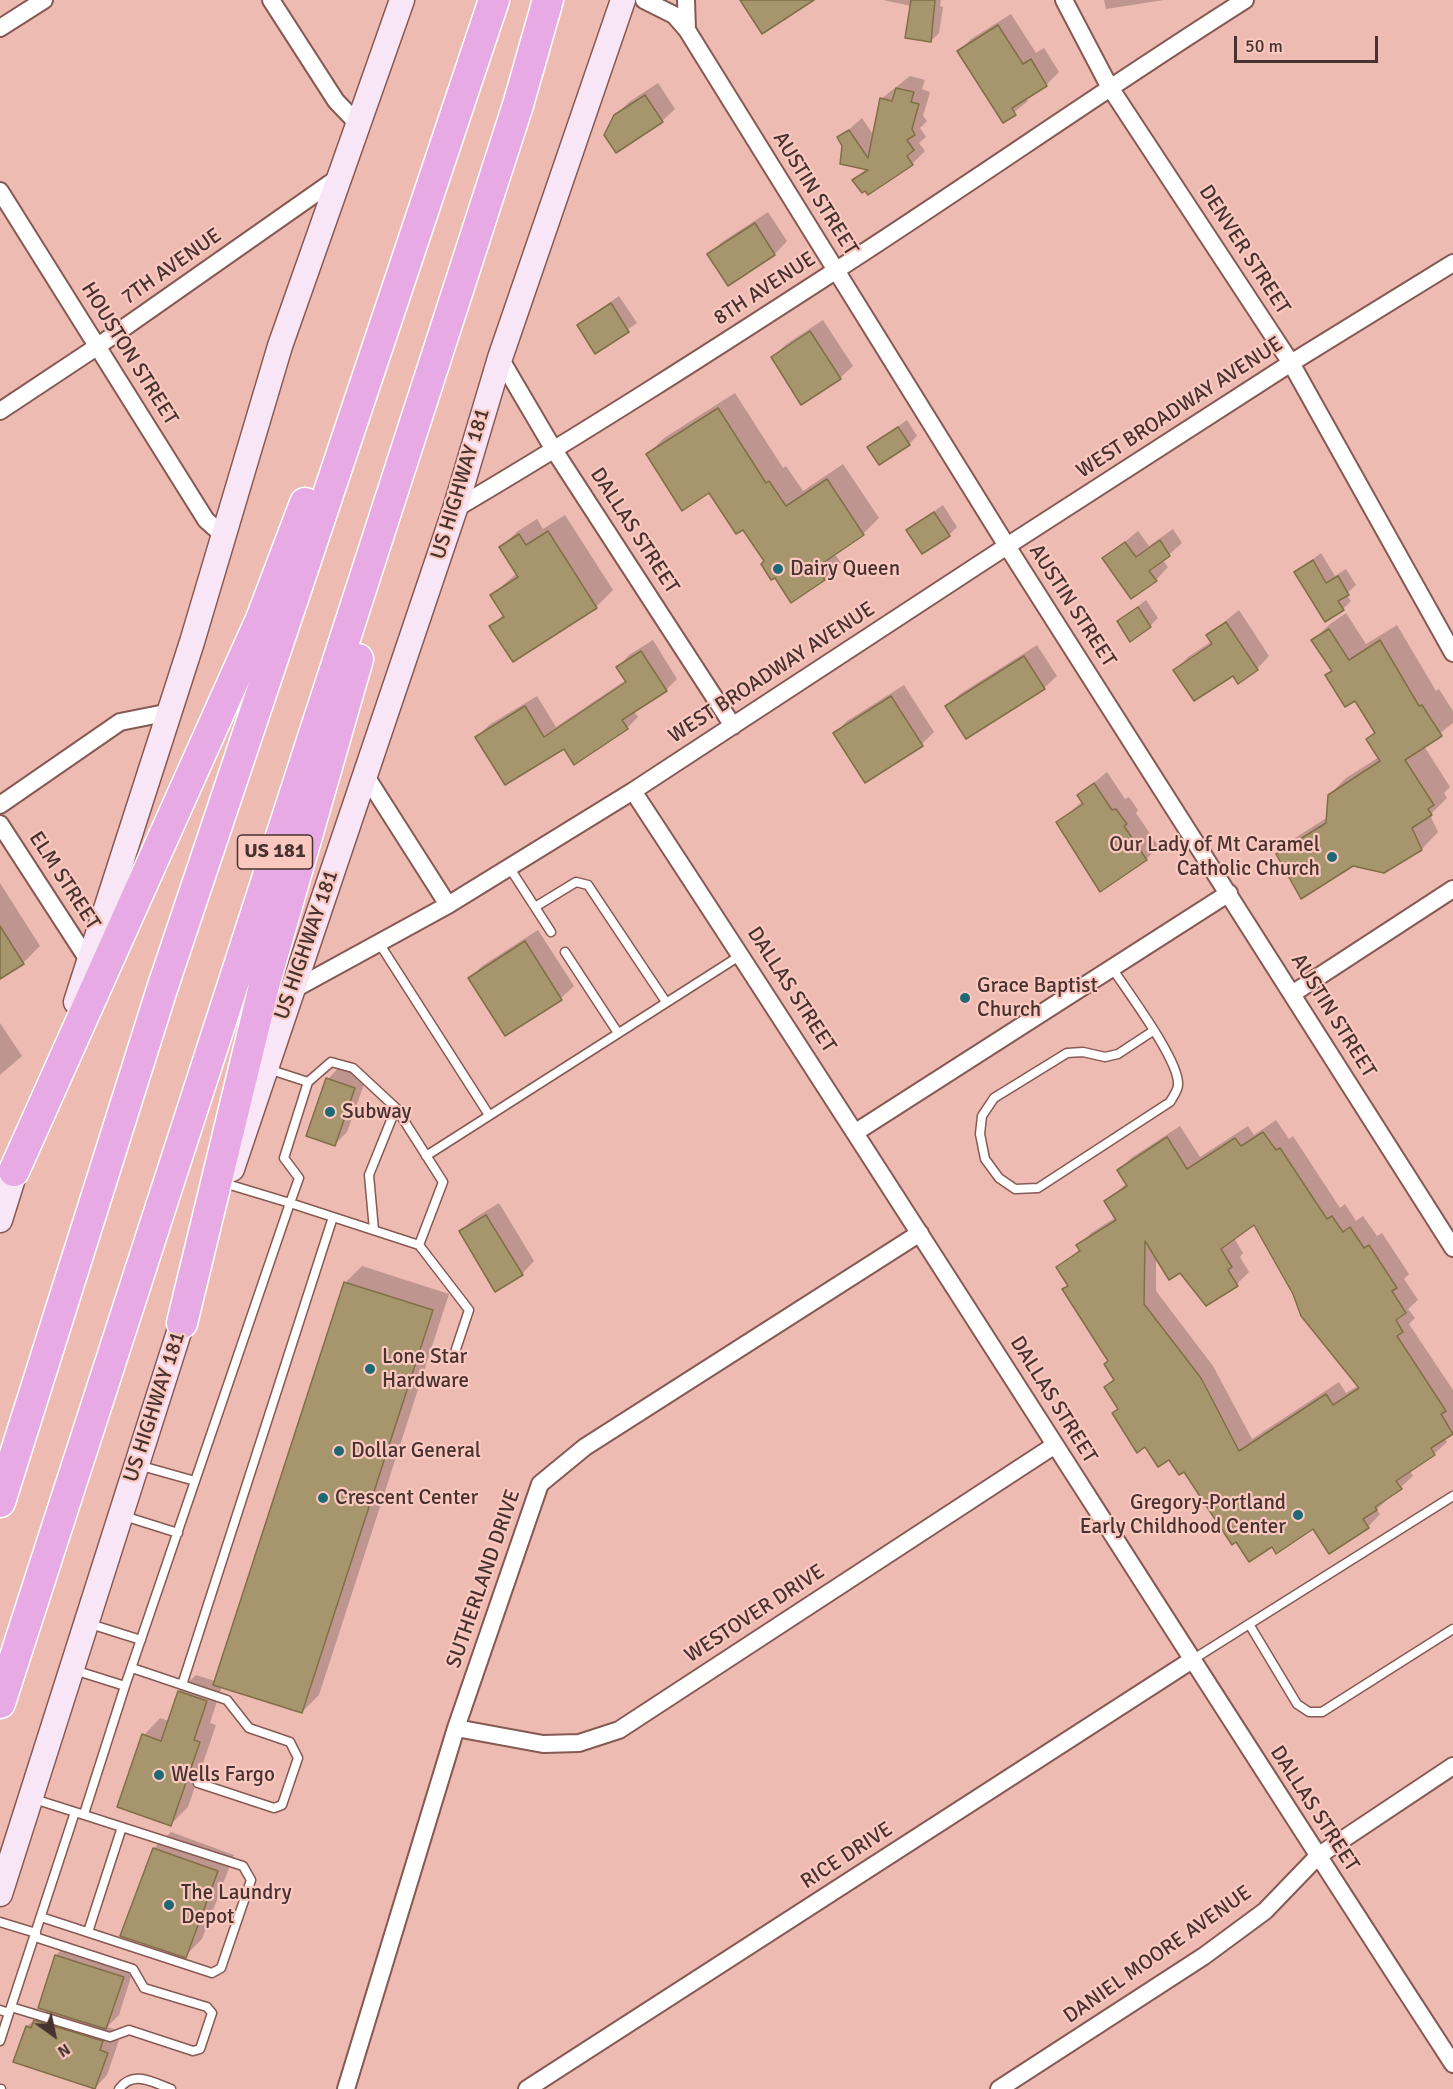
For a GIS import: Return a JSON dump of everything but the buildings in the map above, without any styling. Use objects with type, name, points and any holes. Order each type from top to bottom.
[{"type":"highway","name":"US 181","points":[[0,1502],[162,989],[494,0]]},
{"type":"highway","name":"US 181","points":[[0,1704],[518,105],[548,0]]},
{"type":"highway","points":[[7,1177],[261,619],[480,46]]},
{"type":"highway","points":[[182,1323],[265,982],[518,105]]},
{"type":"main road","points":[[0,1220],[7,1177],[90,963],[170,712],[280,346],[402,0]]},
{"type":"main road","name":"US HIGHWAY 181","points":[[0,1894],[227,1184],[455,508],[500,358],[623,0]]},
{"type":"street","points":[[0,28],[44,0]]},
{"type":"street","points":[[271,0],[336,101],[358,124]]},
{"type":"street","name":"AUSTIN STREET","points":[[644,0],[674,15],[687,30],[1007,546],[1453,1248]]},
{"type":"street","points":[[686,0],[687,30]]},
{"type":"street","name":"DENVER STREET","points":[[1064,0],[1109,86],[1291,363],[1450,642]]},
{"type":"street","name":"8TH AVENUE","points":[[455,508],[554,450],[837,270],[1109,86],[1245,0]]},
{"type":"street","name":"7TH AVENUE","points":[[0,411],[98,346],[339,177]]},
{"type":"street","name":"HOUSTON STREET","points":[[0,191],[206,520],[224,536]]},
{"type":"street","name":"WEST BROADWAY AVENUE","points":[[291,991],[448,905],[633,790],[1291,363],[1453,263]]},
{"type":"street","name":"DALLAS STREET","points":[[500,358],[554,450],[733,726]]},
{"type":"street","points":[[0,805],[120,722],[170,712]]},
{"type":"street","points":[[364,773],[448,905]]},
{"type":"street","name":"DALLAS STREET","points":[[633,790],[856,1132],[1054,1445],[1453,2064]]},
{"type":"street","name":"ELM STREET","points":[[0,824],[90,963]]},
{"type":"street","points":[[1292,994],[1453,889]]},
{"type":"street","points":[[856,1132],[1229,893]]},
{"type":"street","name":"SUTHERLAND DRIVE","points":[[346,2089],[456,1728],[540,1484],[585,1447],[920,1233]]},
{"type":"street","name":"WESTOVER DRIVE","points":[[456,1728],[543,1744],[579,1743],[619,1730],[1054,1445]]},
{"type":"street","name":"RICE DRIVE","points":[[528,2089],[1192,1660]]},
{"type":"street","name":"DANIEL MOORE AVENUE","points":[[999,2089],[1204,1956],[1266,1911],[1318,1857],[1453,1766]]},
{"type":"lane","points":[[509,867],[551,932]]},
{"type":"lane","points":[[535,907],[576,882],[588,885],[666,1002]]},
{"type":"lane","points":[[379,943],[489,1115]]},
{"type":"lane","points":[[565,952],[618,1033]]},
{"type":"lane","points":[[426,1156],[741,955]]},
{"type":"lane","points":[[1112,968],[1153,1031],[1173,1063],[1178,1086],[1170,1102],[1038,1188],[1016,1189],[999,1178],[985,1159],[980,1134],[982,1116],[994,1098],[1067,1053],[1083,1052],[1105,1057],[1118,1054],[1153,1031]]},
{"type":"lane","points":[[0,2041],[41,1917],[132,1668],[299,1178],[284,1158],[308,1082],[331,1062],[353,1068],[396,1108],[443,1182],[419,1245]]},
{"type":"lane","points":[[265,1069],[308,1082]]},
{"type":"lane","points":[[374,1230],[369,1175],[396,1108]]},
{"type":"lane","points":[[227,1184],[419,1245],[469,1310],[456,1349]]},
{"type":"lane","points":[[182,1685],[333,1217]]},
{"type":"lane","points":[[137,1464],[195,1481]]},
{"type":"lane","points":[[1192,1660],[1453,1496]]},
{"type":"lane","points":[[121,1515],[178,1533]]},
{"type":"lane","points":[[86,1623],[141,1640]]},
{"type":"lane","points":[[1249,1624],[1298,1704],[1309,1712],[1322,1712],[1453,1629]]},
{"type":"lane","points":[[132,1668],[227,1700],[249,1728],[290,1742],[298,1758],[282,1805],[274,1808],[198,1783]]},
{"type":"lane","points":[[71,1669],[125,1686]]},
{"type":"lane","points":[[30,1798],[243,1866],[251,1880],[221,1968],[212,1973],[41,1917]]},
{"type":"lane","points":[[88,1932],[122,1827]]},
{"type":"lane","points":[[0,1922],[133,1969],[144,1988],[207,2007],[212,2013],[200,2049],[193,2051],[129,2030],[110,2037],[10,2010],[0,2010]]},
{"type":"lane","points":[[118,2089],[125,2080],[134,2077],[171,2089]]},
{"type":"place","name":"Dairy Queen","points":[[778,569]]},
{"type":"place","name":"Our Lady of Mt Caramel Catholic Church","points":[[1332,857]]},
{"type":"place","name":"Grace Baptist Church","points":[[965,998]]},
{"type":"place","name":"Subway","points":[[330,1112]]},
{"type":"place","name":"Lone Star Hardware","points":[[370,1369]]},
{"type":"place","name":"Dollar General","points":[[339,1451]]},
{"type":"place","name":"Crescent Center","points":[[323,1498]]},
{"type":"place","name":"Gregory-Portland Early Childhood Center","points":[[1298,1515]]},
{"type":"place","name":"Wells Fargo","points":[[159,1775]]},
{"type":"place","name":"The Laundry Depot","points":[[169,1905]]}]
